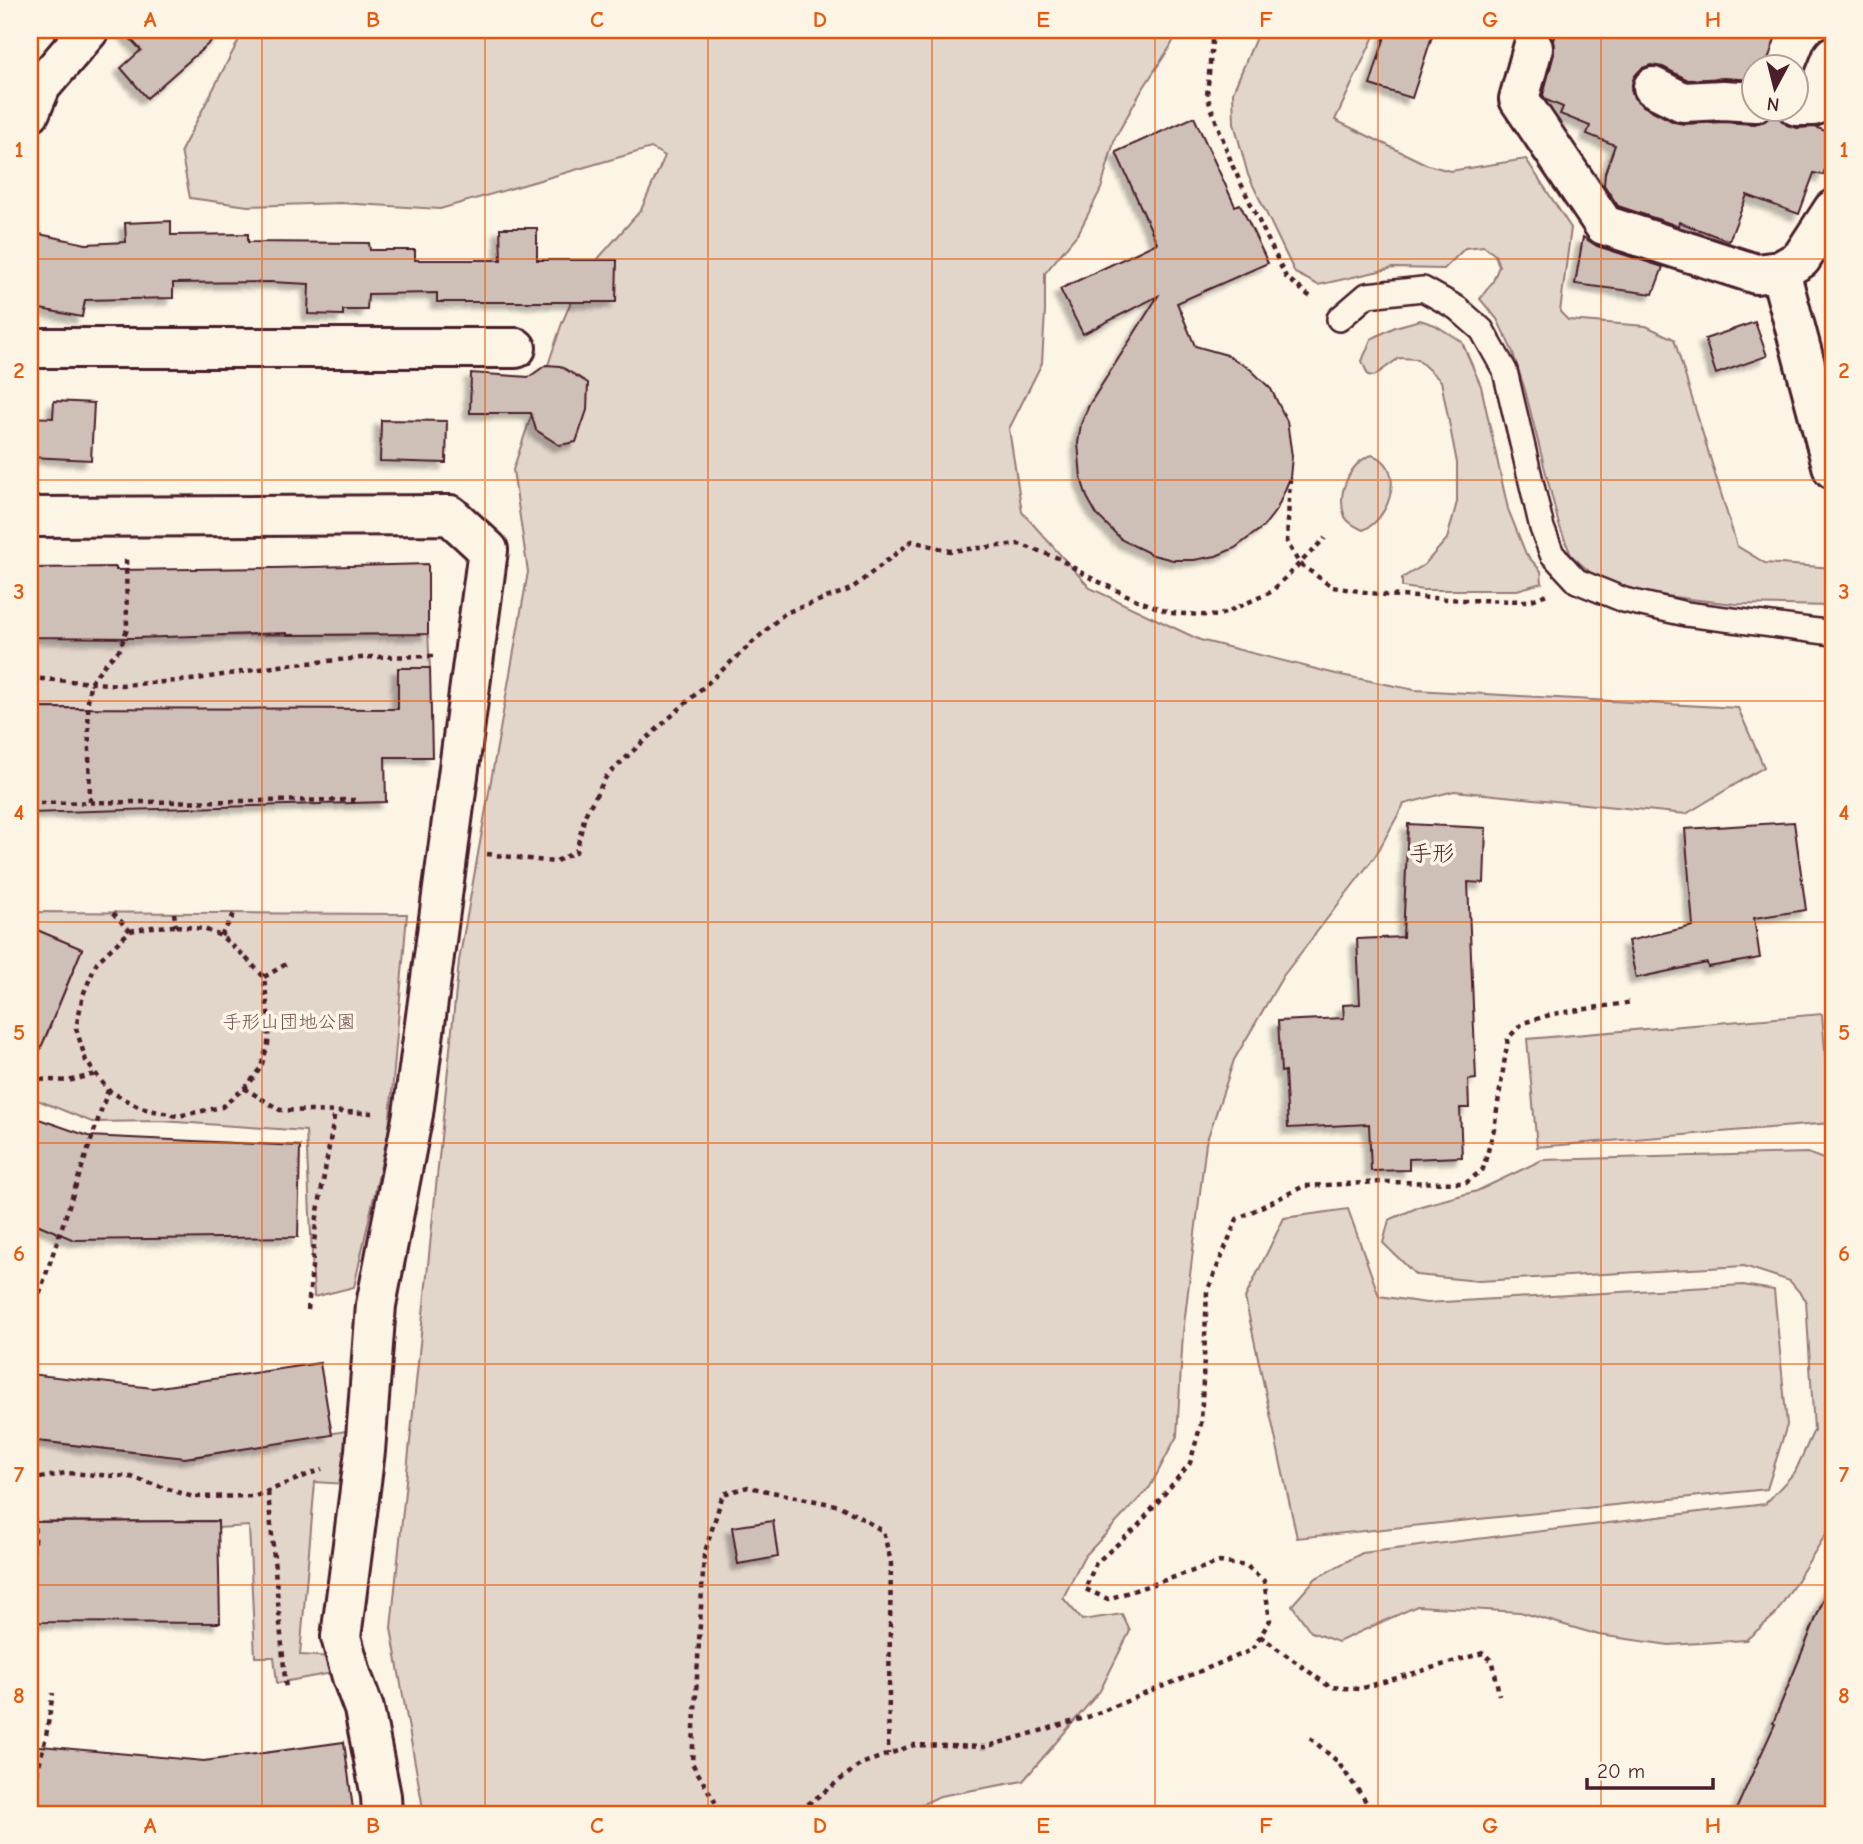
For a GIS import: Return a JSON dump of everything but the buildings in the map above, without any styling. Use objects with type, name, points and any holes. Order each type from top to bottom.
[{"type":"street","points":[[30,112],[41,86],[89,30]]},
{"type":"street","points":[[1533,48],[1519,99],[1604,225],[1756,274],[1780,271],[1801,259],[1833,210]]},
{"type":"street","points":[[1811,106],[1833,56]]},
{"type":"street","points":[[1653,87],[1683,102],[1741,101]]},
{"type":"street","points":[[1780,271],[1833,469]]},
{"type":"street","points":[[30,348],[516,348]]},
{"type":"street","points":[[30,517],[450,515],[488,550],[413,1114],[376,1305],[365,1451],[341,1637],[364,1709],[383,1814]]},
{"type":"lane","points":[[1339,319],[1367,295],[1423,289],[1457,309],[1482,330],[1505,371],[1542,528],[1552,554],[1577,581],[1625,600],[1686,614],[1833,633]]},
{"type":"path","points":[[1213,30],[1208,96],[1233,167],[1286,277],[1339,319]]},
{"type":"path","points":[[1290,478],[1287,542],[1299,563],[1332,587],[1398,596],[1529,601],[1577,581]]},
{"type":"path","points":[[90,802],[90,683],[120,649],[127,629],[126,516]]},
{"type":"path","points":[[475,852],[554,862],[576,852],[585,815],[606,777],[634,750],[785,613],[851,589],[912,541],[950,551],[1019,544],[1058,558],[1087,576],[1171,613],[1219,616],[1271,592],[1325,538]]},
{"type":"path","points":[[30,678],[121,685],[191,680],[286,665],[371,657],[474,655]]},
{"type":"path","points":[[30,803],[356,800]]},
{"type":"path","points":[[113,913],[130,931]]},
{"type":"path","points":[[174,913],[176,926]]},
{"type":"path","points":[[221,936],[234,914]]},
{"type":"path","points":[[176,926],[204,929],[221,936],[264,977],[269,1021],[268,1044],[261,1067],[244,1088],[222,1107],[178,1116],[140,1108],[108,1090],[86,1061],[76,1028],[83,995],[97,962],[130,931],[176,926]]},
{"type":"path","points":[[264,977],[288,963]]},
{"type":"path","points":[[791,1814],[795,1814],[861,1764],[888,1754],[914,1745],[985,1747],[1088,1717],[1252,1650],[1270,1620],[1264,1581],[1247,1566],[1220,1562],[1108,1599],[1085,1589],[1096,1563],[1137,1527],[1191,1464],[1201,1424],[1207,1292],[1237,1219],[1304,1186],[1383,1182],[1466,1183],[1483,1169],[1494,1129],[1508,1038],[1515,1030],[1523,1023],[1553,1014],[1633,1002]]},
{"type":"path","points":[[269,1021],[298,1021]]},
{"type":"path","points":[[30,1079],[68,1081],[96,1074]]},
{"type":"path","points":[[244,1088],[280,1110],[413,1114]]},
{"type":"path","points":[[30,1352],[34,1310],[108,1090]]},
{"type":"path","points":[[308,1310],[316,1223],[335,1112]]},
{"type":"path","points":[[30,1480],[66,1473],[131,1477],[193,1497],[256,1496],[365,1451]]},
{"type":"path","points":[[730,1814],[721,1812],[692,1763],[704,1555],[723,1494],[748,1487],[840,1506],[883,1531],[891,1562],[888,1754]]},
{"type":"path","points":[[268,1492],[286,1690]]},
{"type":"path","points":[[30,1498],[33,1504],[34,1545],[30,1566]]},
{"type":"path","points":[[1261,1636],[1330,1687],[1359,1689],[1483,1653],[1493,1662],[1499,1695]]},
{"type":"path","points":[[30,1803],[53,1693]]},
{"type":"path","points":[[1310,1738],[1337,1761],[1375,1814]]},
{"type":"green space","points":[[244,30],[1179,30],[1115,138],[1101,189],[1079,232],[1045,273],[1042,363],[1009,429],[1022,512],[1090,588],[1200,640],[1336,674],[1415,690],[1738,708],[1764,767],[1686,814],[1454,791],[1404,804],[1376,855],[1283,976],[1234,1060],[1206,1143],[1183,1333],[1177,1436],[1150,1487],[1083,1558],[1063,1598],[1082,1620],[1122,1614],[1130,1631],[1100,1691],[1023,1781],[940,1796],[902,1814],[424,1814],[391,1628],[459,961],[528,572],[513,470],[562,323],[581,278],[641,210],[665,156],[651,148],[440,209],[340,203],[248,206],[190,198],[181,151]]},
{"type":"green space","points":[[1259,30],[1377,30],[1335,120],[1428,165],[1450,171],[1526,159],[1571,228],[1560,312],[1568,320],[1646,326],[1674,339],[1737,546],[1765,563],[1833,568],[1833,606],[1735,604],[1638,592],[1593,575],[1571,555],[1559,525],[1525,390],[1512,350],[1497,319],[1480,299],[1493,281],[1499,266],[1495,255],[1484,246],[1465,248],[1444,269],[1393,268],[1318,285],[1295,273],[1248,175],[1234,123],[1233,92]]},
{"type":"green space","points":[[1420,320],[1435,325],[1462,342],[1481,386],[1508,509],[1526,554],[1541,571],[1542,583],[1517,590],[1423,590],[1402,587],[1402,578],[1424,565],[1447,539],[1457,502],[1457,463],[1441,381],[1417,359],[1399,358],[1374,376],[1368,375],[1362,361],[1371,339],[1395,327]]},
{"type":"green space","points":[[1372,455],[1381,459],[1388,468],[1392,487],[1379,518],[1363,530],[1345,517],[1342,499],[1346,480],[1351,472]]},
{"type":"green space","points":[[428,634],[430,668],[398,669],[399,757],[82,767],[82,708],[30,708],[30,637]]},
{"type":"green space","name":"手形山団地公園","points":[[30,912],[407,914],[389,1129],[354,1287],[314,1297],[306,1131],[161,1121],[92,1122],[30,1097],[30,1033],[45,1039],[82,949],[30,927]]},
{"type":"green space","points":[[1822,1014],[1831,1123],[1537,1147],[1527,1039]]},
{"type":"green space","points":[[1808,1153],[1833,1163],[1833,1523],[1775,1615],[1746,1640],[1669,1645],[1599,1635],[1520,1612],[1417,1606],[1338,1642],[1311,1632],[1292,1605],[1316,1578],[1362,1553],[1765,1504],[1795,1472],[1814,1430],[1806,1300],[1790,1281],[1744,1266],[1479,1281],[1416,1275],[1383,1243],[1389,1220],[1421,1206],[1477,1191],[1542,1160]]},
{"type":"green space","points":[[1348,1209],[1379,1296],[1426,1303],[1743,1285],[1774,1290],[1787,1425],[1767,1489],[1297,1538],[1245,1298],[1284,1218]]},
{"type":"green space","points":[[182,1390],[193,1457],[352,1430],[346,1484],[315,1482],[300,1655],[334,1657],[338,1672],[277,1683],[274,1657],[255,1657],[249,1526],[218,1528],[217,1521],[42,1521],[42,1599],[30,1599],[30,1440],[163,1455]]},
{"type":"district","name":"手形","points":[[1432,853]]}]
